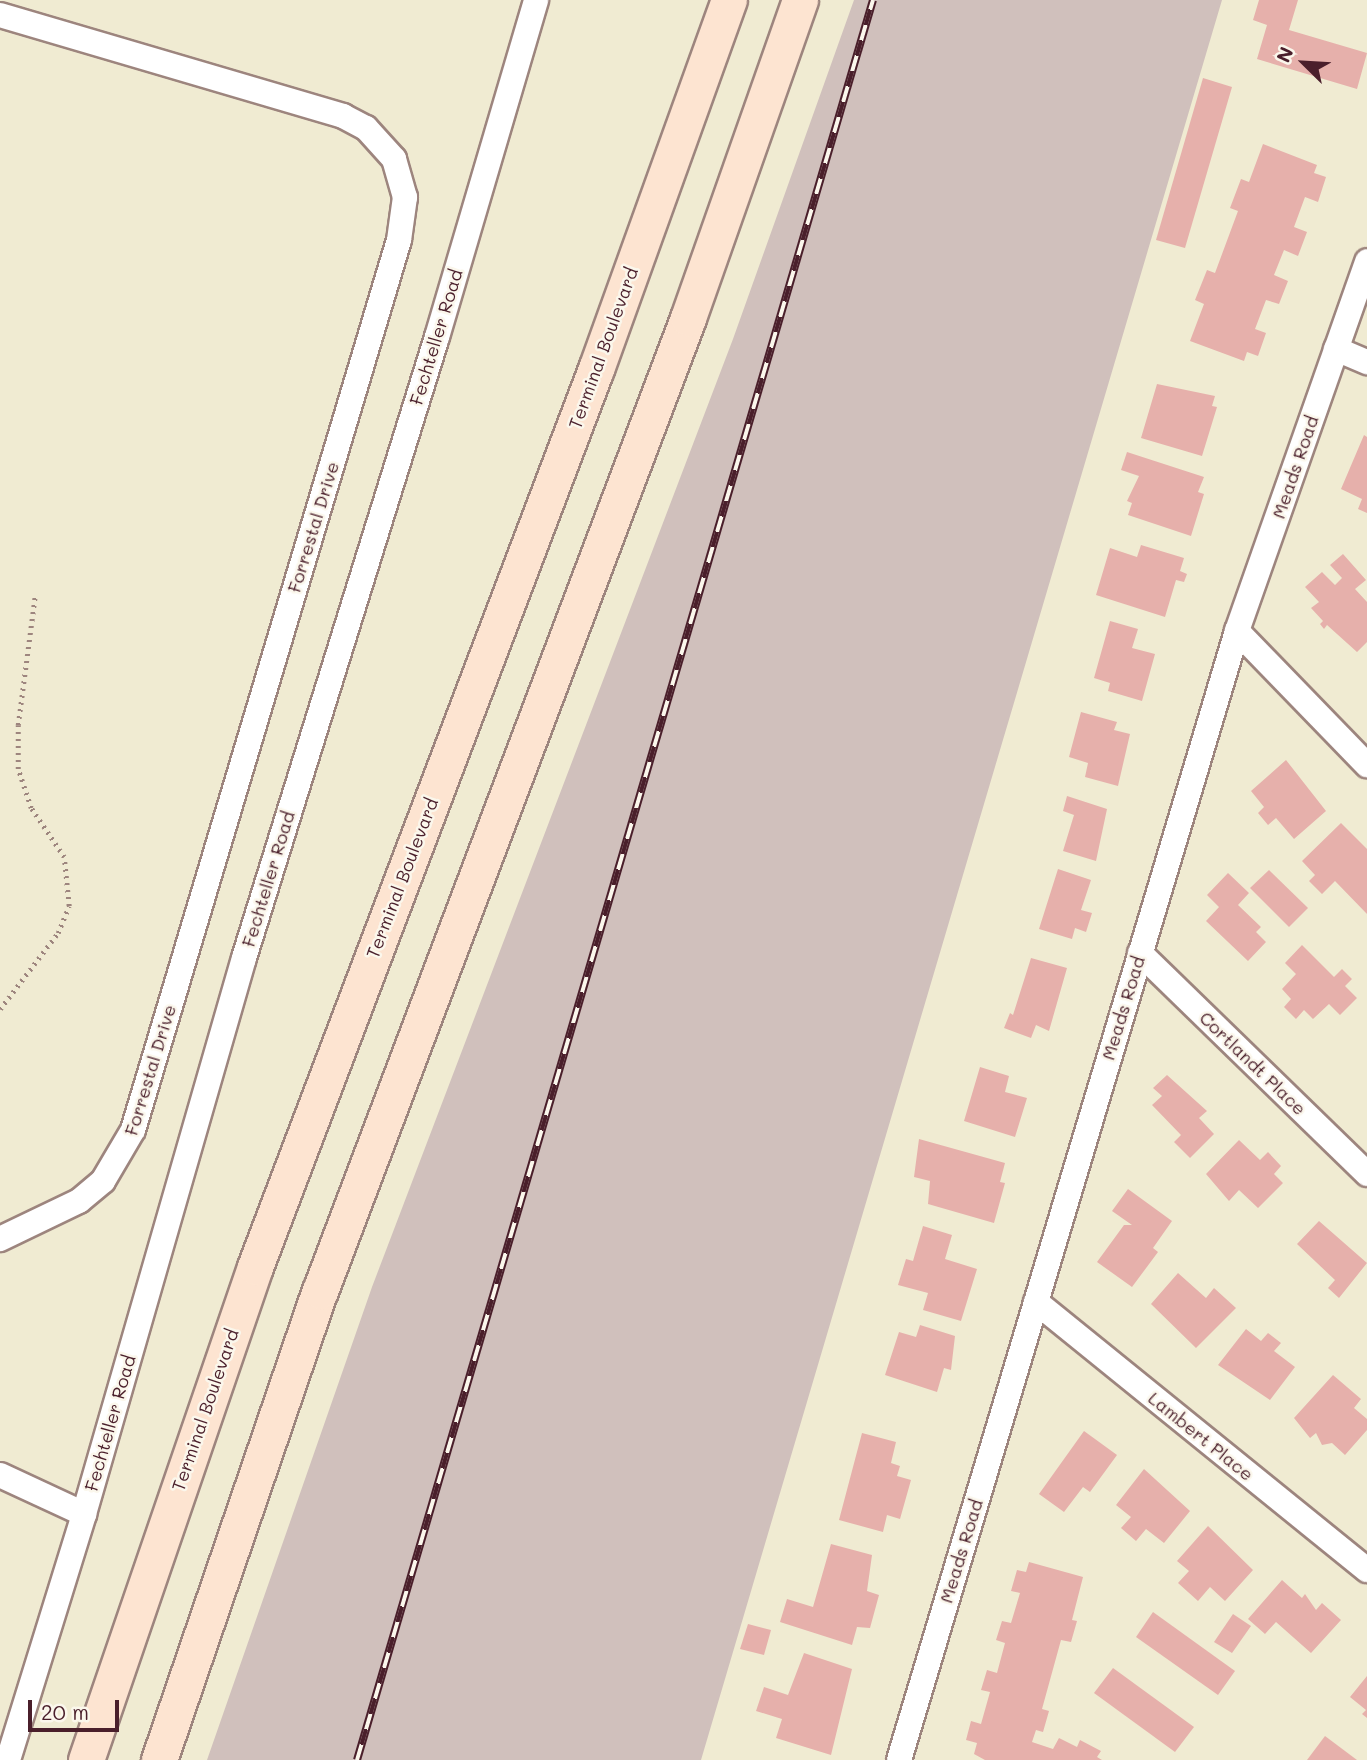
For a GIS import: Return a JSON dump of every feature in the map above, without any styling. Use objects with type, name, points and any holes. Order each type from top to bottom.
[{"type":"main road","name":"Terminal Boulevard","points":[[86,1760],[255,1267],[596,369],[729,0]]},
{"type":"main road","points":[[159,1760],[320,1291],[688,318],[800,0]]},
{"type":"street","name":"Fechteller Road","points":[[8,1760],[84,1514],[244,958],[437,337],[536,0]]},
{"type":"street","name":"Forrestal Drive","points":[[0,15],[343,116],[366,128],[394,159],[405,197],[395,253],[133,1130],[103,1181],[79,1201],[0,1239]]},
{"type":"street","name":"Meads Road","points":[[899,1760],[1237,631],[1367,261]]},
{"type":"street","points":[[1336,349],[1367,362]]},
{"type":"street","points":[[1237,631],[1367,765]]},
{"type":"street","name":"Cortlandt Place","points":[[1140,953],[1367,1174]]},
{"type":"street","name":"Lambert Place","points":[[1036,1302],[1367,1570]]},
{"type":"street","points":[[0,1475],[84,1514]]},
{"type":"path","points":[[0,1009],[58,933],[69,906],[64,857],[31,808],[18,769],[18,725],[35,595]]},
{"type":"shaded area","points":[[854,0],[1222,0],[701,1760],[207,1760],[372,1287],[733,339]]},
{"type":"building","points":[[1259,0],[1298,0],[1289,30],[1367,53],[1357,89],[1257,59],[1267,25],[1253,20]]},
{"type":"building","points":[[1203,78],[1232,87],[1185,248],[1156,240]]},
{"type":"building","points":[[1263,144],[1317,165],[1314,173],[1326,177],[1318,202],[1305,197],[1294,227],[1307,232],[1298,256],[1284,250],[1274,275],[1288,281],[1279,304],[1266,300],[1255,329],[1266,333],[1258,356],[1247,352],[1244,361],[1190,341],[1204,304],[1195,300],[1207,270],[1215,273],[1238,211],[1230,208],[1241,179],[1249,182]]},
{"type":"building","points":[[1157,384],[1215,396],[1212,406],[1217,407],[1202,456],[1141,438]]},
{"type":"building","points":[[1364,435],[1367,437],[1367,513],[1358,509],[1362,499],[1341,489]]},
{"type":"building","points":[[1127,452],[1204,477],[1198,492],[1204,494],[1191,536],[1128,515],[1132,503],[1127,501],[1139,476],[1121,470]]},
{"type":"building","points":[[1141,545],[1184,558],[1180,571],[1187,574],[1184,582],[1176,580],[1165,617],[1096,595],[1110,548],[1137,557]]},
{"type":"building","points":[[1343,554],[1366,580],[1355,589],[1367,602],[1367,642],[1357,652],[1327,625],[1324,629],[1320,624],[1323,621],[1311,608],[1319,602],[1305,587],[1322,572],[1335,585],[1342,578],[1330,565]]},
{"type":"building","points":[[1110,621],[1138,629],[1132,648],[1155,654],[1142,701],[1108,691],[1110,683],[1094,678]]},
{"type":"building","points":[[1081,712],[1117,722],[1114,730],[1130,734],[1118,786],[1085,777],[1088,763],[1069,757]]},
{"type":"building","points":[[1286,760],[1326,811],[1294,839],[1276,818],[1268,825],[1258,813],[1264,807],[1251,791]]},
{"type":"building","points":[[1067,796],[1107,809],[1096,861],[1063,851],[1074,815],[1063,811]]},
{"type":"building","points":[[1341,823],[1367,849],[1367,914],[1335,881],[1322,894],[1309,881],[1315,875],[1302,861]]},
{"type":"building","points":[[1058,869],[1091,880],[1081,910],[1092,913],[1086,932],[1075,928],[1072,939],[1039,929]]},
{"type":"building","points":[[1269,870],[1308,908],[1289,927],[1250,888]]},
{"type":"building","points":[[1228,873],[1249,893],[1238,905],[1261,927],[1256,932],[1266,942],[1248,961],[1206,921],[1219,907],[1207,895]]},
{"type":"building","points":[[1302,945],[1334,977],[1342,969],[1352,979],[1345,986],[1357,998],[1340,1015],[1329,1004],[1313,1019],[1304,1010],[1296,1019],[1284,1007],[1291,999],[1282,989],[1296,974],[1285,963]]},
{"type":"building","points":[[1031,958],[1067,968],[1049,1031],[1036,1025],[1031,1038],[1004,1028],[1010,1013],[1013,1015]]},
{"type":"building","points":[[980,1067],[1009,1076],[1005,1092],[1027,1098],[1015,1137],[964,1121]]},
{"type":"building","points":[[1167,1075],[1207,1111],[1199,1118],[1214,1134],[1190,1158],[1174,1142],[1181,1135],[1152,1105],[1162,1096],[1153,1088]]},
{"type":"building","points":[[919,1139],[1005,1163],[1000,1182],[1005,1183],[994,1223],[928,1204],[930,1181],[914,1177]]},
{"type":"building","points":[[1239,1140],[1260,1160],[1268,1152],[1281,1166],[1274,1174],[1283,1183],[1258,1208],[1239,1190],[1229,1201],[1206,1174]]},
{"type":"building","points":[[1128,1189],[1172,1221],[1153,1248],[1158,1252],[1132,1287],[1097,1262],[1124,1225],[1132,1225],[1112,1211]]},
{"type":"building","points":[[1319,1221],[1367,1263],[1339,1298],[1328,1288],[1335,1280],[1297,1244]]},
{"type":"building","points":[[923,1226],[952,1235],[945,1259],[977,1269],[961,1321],[923,1310],[928,1293],[898,1285],[906,1259],[913,1261]]},
{"type":"building","points":[[1178,1273],[1206,1298],[1214,1288],[1236,1308],[1196,1348],[1151,1304]]},
{"type":"building","points":[[920,1325],[955,1336],[951,1370],[944,1368],[937,1392],[885,1375],[899,1332],[916,1337]]},
{"type":"building","points":[[1246,1329],[1261,1341],[1268,1333],[1281,1343],[1274,1351],[1295,1367],[1270,1400],[1218,1365]]},
{"type":"building","points":[[1333,1375],[1361,1399],[1354,1408],[1367,1419],[1367,1430],[1345,1455],[1332,1443],[1322,1445],[1316,1433],[1310,1438],[1294,1418]]},
{"type":"building","points":[[1084,1431],[1117,1455],[1090,1492],[1083,1487],[1064,1512],[1039,1494]]},
{"type":"building","points":[[862,1433],[896,1442],[891,1463],[900,1466],[897,1476],[911,1480],[900,1519],[887,1515],[883,1532],[839,1520]]},
{"type":"building","points":[[1144,1469],[1190,1511],[1164,1543],[1146,1529],[1136,1541],[1121,1528],[1131,1517],[1116,1505]]},
{"type":"building","points":[[1208,1526],[1253,1570],[1225,1601],[1210,1587],[1198,1601],[1178,1583],[1189,1571],[1177,1561]]},
{"type":"building","points":[[831,1544],[872,1555],[867,1591],[879,1595],[870,1628],[857,1627],[852,1645],[780,1622],[787,1599],[813,1607]]},
{"type":"building","points":[[1029,1562],[1083,1577],[1072,1620],[1077,1621],[1071,1642],[1061,1640],[1042,1709],[1049,1711],[1043,1732],[1036,1730],[1032,1742],[1053,1749],[1059,1738],[1077,1747],[1080,1740],[1101,1751],[1097,1757],[1102,1760],[985,1760],[974,1754],[977,1743],[966,1740],[971,1721],[981,1724],[990,1692],[981,1690],[987,1670],[997,1673],[1005,1643],[996,1640],[1002,1621],[1011,1623],[1020,1593],[1011,1591],[1017,1570],[1026,1572]]},
{"type":"building","points":[[1282,1580],[1302,1598],[1305,1594],[1316,1610],[1322,1603],[1341,1620],[1311,1653],[1276,1622],[1265,1634],[1248,1619]]},
{"type":"building","points":[[1153,1612],[1235,1671],[1218,1695],[1136,1637]]},
{"type":"building","points":[[1233,1614],[1251,1626],[1232,1653],[1214,1642]]},
{"type":"building","points":[[748,1624],[771,1630],[764,1655],[740,1649]]},
{"type":"building","points":[[804,1653],[852,1669],[831,1755],[776,1738],[782,1719],[756,1711],[764,1687],[788,1695]]},
{"type":"building","points":[[1113,1668],[1194,1727],[1175,1752],[1094,1693]]},
{"type":"building","points":[[1367,1676],[1367,1718],[1362,1714],[1366,1710],[1350,1697]]},
{"type":"building","points":[[1325,1736],[1357,1760],[1307,1760]]},
{"type":"railway","points":[[357,1760],[873,0]]}]
